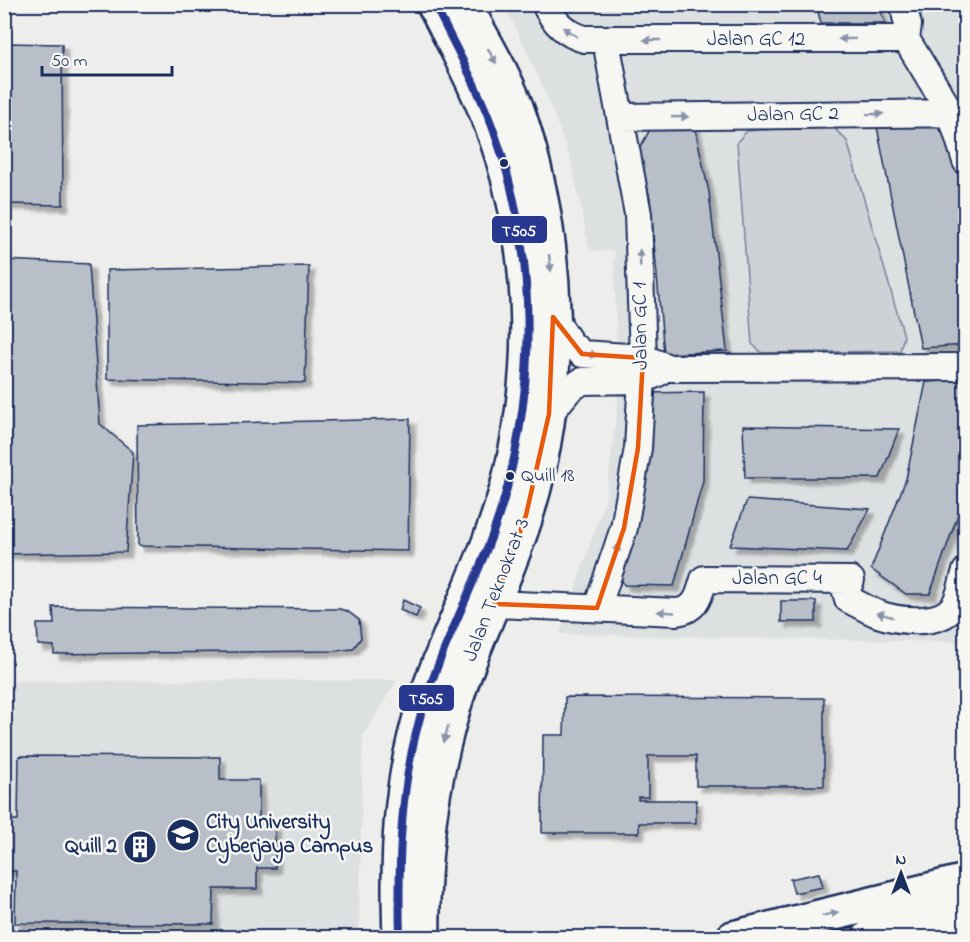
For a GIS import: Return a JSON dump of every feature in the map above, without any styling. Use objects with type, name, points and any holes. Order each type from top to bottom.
[{"type":"main road","name":"Jalan Teknokrat 3","points":[[410,933],[400,827],[409,756],[433,680],[491,538],[507,488],[524,406],[528,358],[528,311],[520,233],[502,154],[490,122],[434,4]]},
{"type":"main road","name":"Jalan Teknokrat 3","points":[[410,933],[423,880],[426,834],[441,752],[462,682],[526,516],[539,470],[549,414],[553,317],[551,272],[531,155],[519,117],[499,68],[464,4]]},
{"type":"main road","points":[[733,938],[966,881]]},
{"type":"main road","points":[[869,938],[966,915]]},
{"type":"main road","points":[[924,924],[966,920]]},
{"type":"street","name":"Jalan GC 12","points":[[545,4],[562,28],[569,34],[584,39],[606,41],[906,39]]},
{"type":"street","points":[[903,4],[908,25],[906,39],[958,113],[966,161]]},
{"type":"street","name":"Jalan GC 1","points":[[597,608],[624,528],[638,448],[643,369],[638,214],[606,41]]},
{"type":"street","name":"Jalan GC 2","points":[[621,117],[958,113]]},
{"type":"street","points":[[553,317],[570,343],[582,354],[643,369]]},
{"type":"street","points":[[549,414],[569,390],[582,381],[643,369],[966,367]]},
{"type":"street","name":"Jalan GC 4","points":[[597,608],[684,611],[690,609],[698,599],[704,579],[851,580],[846,592],[848,599],[878,614],[900,619],[935,619],[954,606],[966,572]]},
{"type":"street","points":[[494,604],[597,608]]},
{"type":"highlighted area","points":[[553,317],[582,354],[643,358],[638,448],[624,528],[597,608],[494,604],[526,515],[549,414]]},
{"type":"shaded area","points":[[505,5],[953,5],[966,43],[966,629],[958,642],[560,634],[606,497],[618,401],[614,250],[590,252],[571,160],[542,85]]},
{"type":"shaded area","points":[[832,126],[847,141],[904,336],[900,351],[762,353],[752,344],[737,142],[747,131]]},
{"type":"shaded area","name":"City University Cyberjaya Campus","points":[[397,680],[363,736],[359,934],[355,938],[5,937],[4,681]]},
{"type":"building","points":[[816,4],[878,4],[885,23],[821,23]]},
{"type":"building","points":[[4,43],[62,44],[63,205],[4,204]]},
{"type":"building","points":[[694,124],[709,192],[727,351],[664,354],[650,198],[638,151],[652,126]]},
{"type":"building","points":[[934,124],[951,142],[966,207],[966,345],[921,348],[877,127]]},
{"type":"building","points":[[4,260],[89,264],[100,424],[133,452],[126,552],[4,554]]},
{"type":"building","points":[[309,266],[305,383],[107,379],[107,270]]},
{"type":"building","points":[[966,380],[965,495],[930,594],[906,594],[871,569],[906,479],[926,382]]},
{"type":"building","points":[[704,392],[703,481],[674,586],[624,585],[616,567],[646,393]]},
{"type":"building","points":[[410,419],[408,551],[138,546],[137,425]]},
{"type":"building","points":[[743,426],[899,429],[880,478],[745,478]]},
{"type":"building","points":[[747,500],[870,509],[847,551],[730,546]]},
{"type":"building","points":[[403,600],[420,608],[416,617],[400,610]]},
{"type":"building","points":[[781,601],[816,601],[816,622],[781,622]]},
{"type":"building","points":[[53,607],[340,609],[359,620],[361,638],[353,649],[335,651],[54,654],[54,646],[38,645],[37,624],[54,624]]},
{"type":"building","points":[[565,697],[824,698],[824,786],[696,786],[696,756],[648,756],[648,797],[638,797],[638,800],[696,800],[696,823],[639,823],[639,833],[542,833],[543,735],[564,735]]},
{"type":"building","name":"Quill 2","points":[[19,756],[220,757],[220,780],[259,780],[259,825],[275,826],[275,868],[257,868],[257,889],[214,889],[213,924],[15,923],[16,871],[4,871],[4,820],[18,820]]},
{"type":"building","points":[[819,873],[823,887],[794,893],[790,879]]},
{"type":"transit line","name":"T505","points":[[400,938],[400,848],[410,759],[434,674],[479,569],[507,488],[517,444],[527,356],[525,267],[509,180],[483,103],[434,4]]},
{"type":"place","name":"Quill 18","points":[[510,476]]},
{"type":"place","name":"City University Cyberjaya Campus","points":[[183,835]]},
{"type":"place","name":"Quill 2","points":[[140,847]]}]
